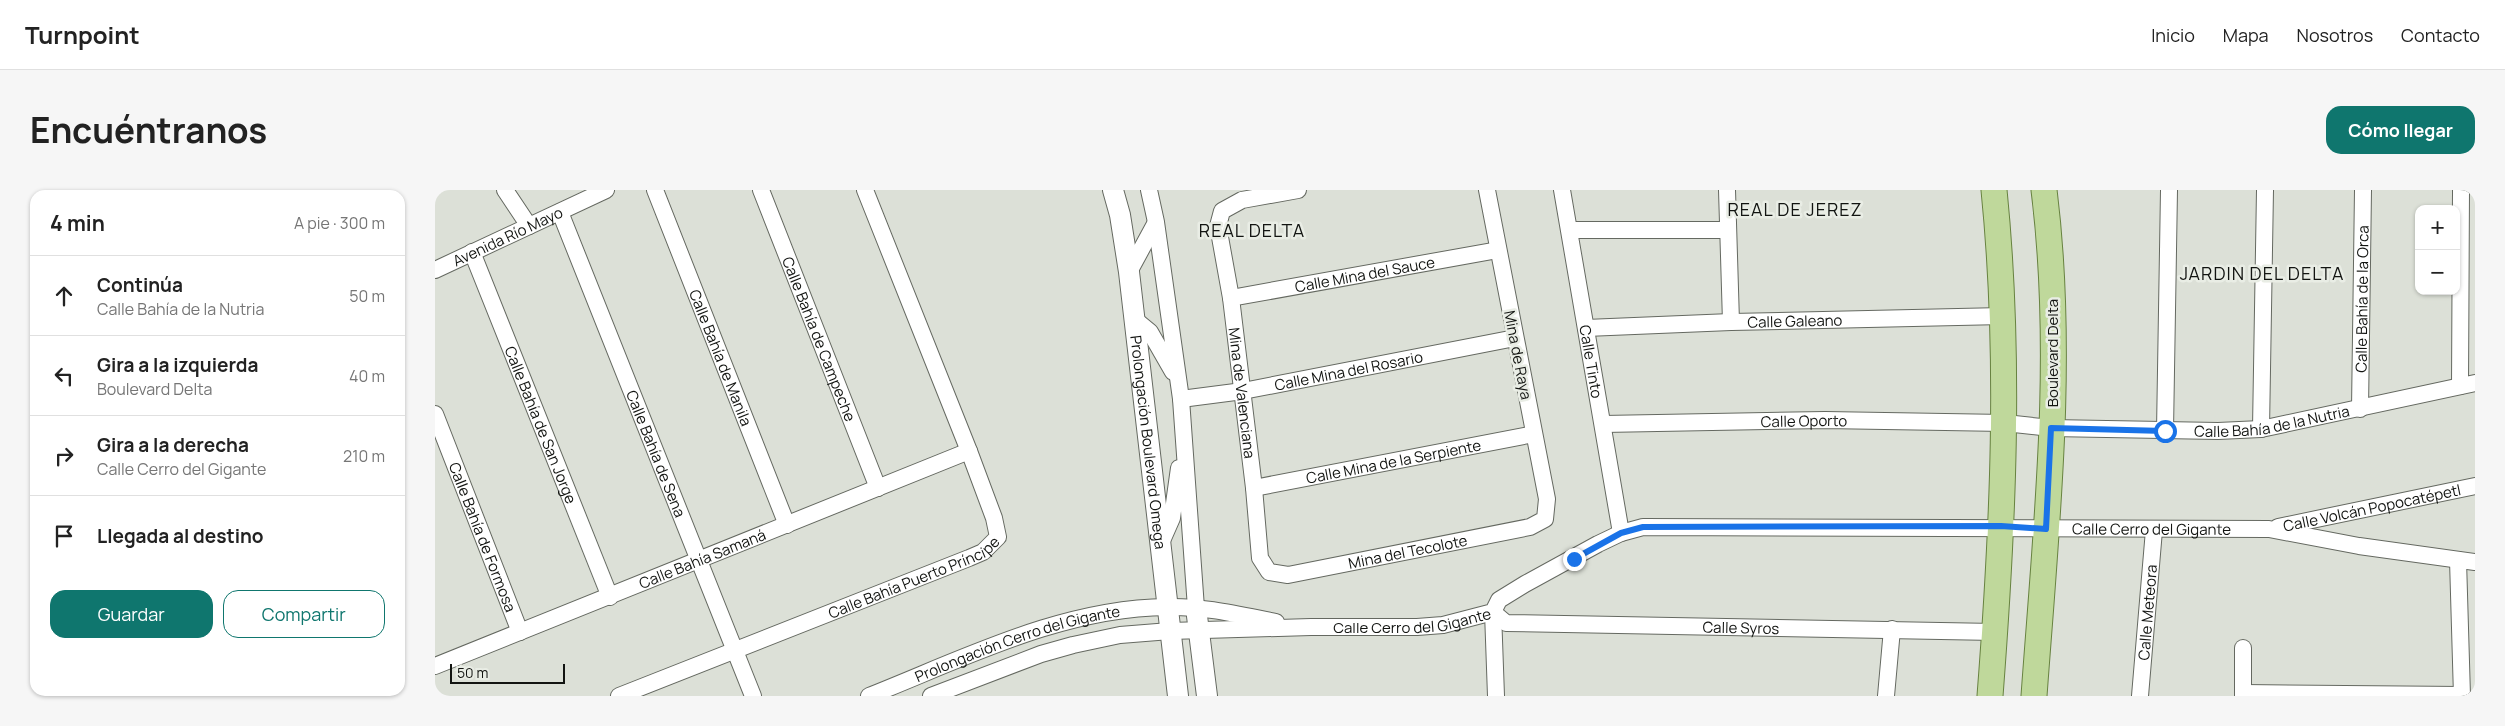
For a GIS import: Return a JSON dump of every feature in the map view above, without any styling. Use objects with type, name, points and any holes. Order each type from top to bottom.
[{"type":"main road","points":[[1990,696],[2001,526],[2005,423],[2003,316],[1994,190]]},
{"type":"main road","name":"Boulevard Delta","points":[[2034,696],[2051,428],[2052,293],[2044,190]]},
{"type":"street","points":[[505,190],[529,226]]},
{"type":"street","name":"Avenida Río Mayo","points":[[435,270],[606,190]]},
{"type":"street","name":"Calle Bahía de Manila","points":[[655,190],[787,525]]},
{"type":"street","name":"Calle Bahía de Campeche","points":[[761,190],[878,488]]},
{"type":"street","name":"Calle Bahía Puerto Príncipe","points":[[619,696],[969,558],[983,552],[992,545],[997,537],[996,523],[969,451],[865,190]]},
{"type":"street","name":"Prolongación Boulevard Omega","points":[[1113,190],[1120,214],[1129,272],[1178,696]]},
{"type":"street","name":"Prolongación Boulevard Omega","points":[[1149,190],[1156,222],[1181,399],[1197,608],[1207,696]]},
{"type":"street","name":"Mina de Valenciana","points":[[1269,572],[1259,558],[1254,488],[1243,391],[1231,298],[1218,226],[1221,211],[1242,200],[1298,190]]},
{"type":"street","name":"Mina de Raya","points":[[1487,190],[1547,499],[1545,519]]},
{"type":"street","name":"Calle Tinto","points":[[1562,190],[1621,533]]},
{"type":"street","points":[[1727,190],[1731,322]]},
{"type":"street","points":[[2165,431],[2169,190]]},
{"type":"street","points":[[2261,428],[2265,190]]},
{"type":"street","name":"Calle Bahía de la Orca","points":[[2360,409],[2363,190]]},
{"type":"street","points":[[2461,190],[2468,384]]},
{"type":"street","name":"Calle Bahía de Sena","points":[[559,212],[753,696]]},
{"type":"street","points":[[1129,272],[1143,250],[1156,222]]},
{"type":"street","points":[[1570,230],[1728,230]]},
{"type":"street","name":"Calle Mina del Sauce","points":[[1231,298],[1498,250]]},
{"type":"street","name":"Calle Bahía de San Jorge","points":[[471,252],[610,597]]},
{"type":"street","name":"Calle Galeano","points":[[1586,328],[1731,322],[2003,316]]},
{"type":"street","points":[[1133,318],[1144,326],[1153,337],[1178,382]]},
{"type":"street","name":"Calle Mina del Rosario","points":[[1181,399],[1243,391],[1515,338]]},
{"type":"street","name":"Calle Bahía de la Nutria","points":[[2005,423],[2051,428],[2165,431],[2261,428],[2360,409],[2468,384]]},
{"type":"street","name":"Calle Bahía de Formosa","points":[[435,414],[520,632]]},
{"type":"street","name":"Calle Oporto","points":[[1603,424],[1825,420],[2005,423]]},
{"type":"street","name":"Calle Mina de la Serpiente","points":[[1254,488],[1534,434]]},
{"type":"street","points":[[1161,543],[1172,518],[1184,444]]},
{"type":"street","name":"Calle Bahía Samaná","points":[[435,666],[969,451]]},
{"type":"street","name":"Calle Volcán Popocatépetl","points":[[2269,529],[2475,486]]},
{"type":"street","name":"Mina del Tecolote","points":[[1269,572],[1276,575],[1293,574],[1530,526],[1545,519]]},
{"type":"street","name":"Calle Cerro del Gigante","points":[[1170,631],[1443,625],[1493,612],[1499,600],[1621,533],[1643,527],[2001,526],[2046,529],[2269,529],[2350,544],[2475,562]]},
{"type":"street","name":"Calle Meteora","points":[[2140,696],[2154,530]]},
{"type":"street","points":[[2243,648],[2243,695],[2462,696],[2458,560]]},
{"type":"street","name":"Calle Cerro del Gigante","points":[[1168,607],[1197,608],[1311,627]]},
{"type":"street","name":"Prolongación Cerro del Gigante","points":[[869,696],[995,646],[1068,620],[1114,611],[1168,607]]},
{"type":"street","points":[[1493,612],[1495,696]]},
{"type":"street","name":"Calle Syros","points":[[1493,612],[1506,623],[1995,632]]},
{"type":"street","points":[[1886,696],[1892,629]]},
{"type":"street","name":"Prolongación Cerro del Gigante","points":[[931,696],[1041,654],[1073,645],[1120,635],[1170,631]]},
{"type":"district","name":"REAL DE JEREZ","points":[[1795,209]]},
{"type":"district","name":"REAL DELTA","points":[[1252,230]]},
{"type":"district","name":"JARDIN DEL DELTA","points":[[2262,273]]},
{"type":"route","points":[[1574,559],[1598,544],[1621,533],[1643,527],[2001,526],[2046,529],[2051,428],[2165,431]]}]
